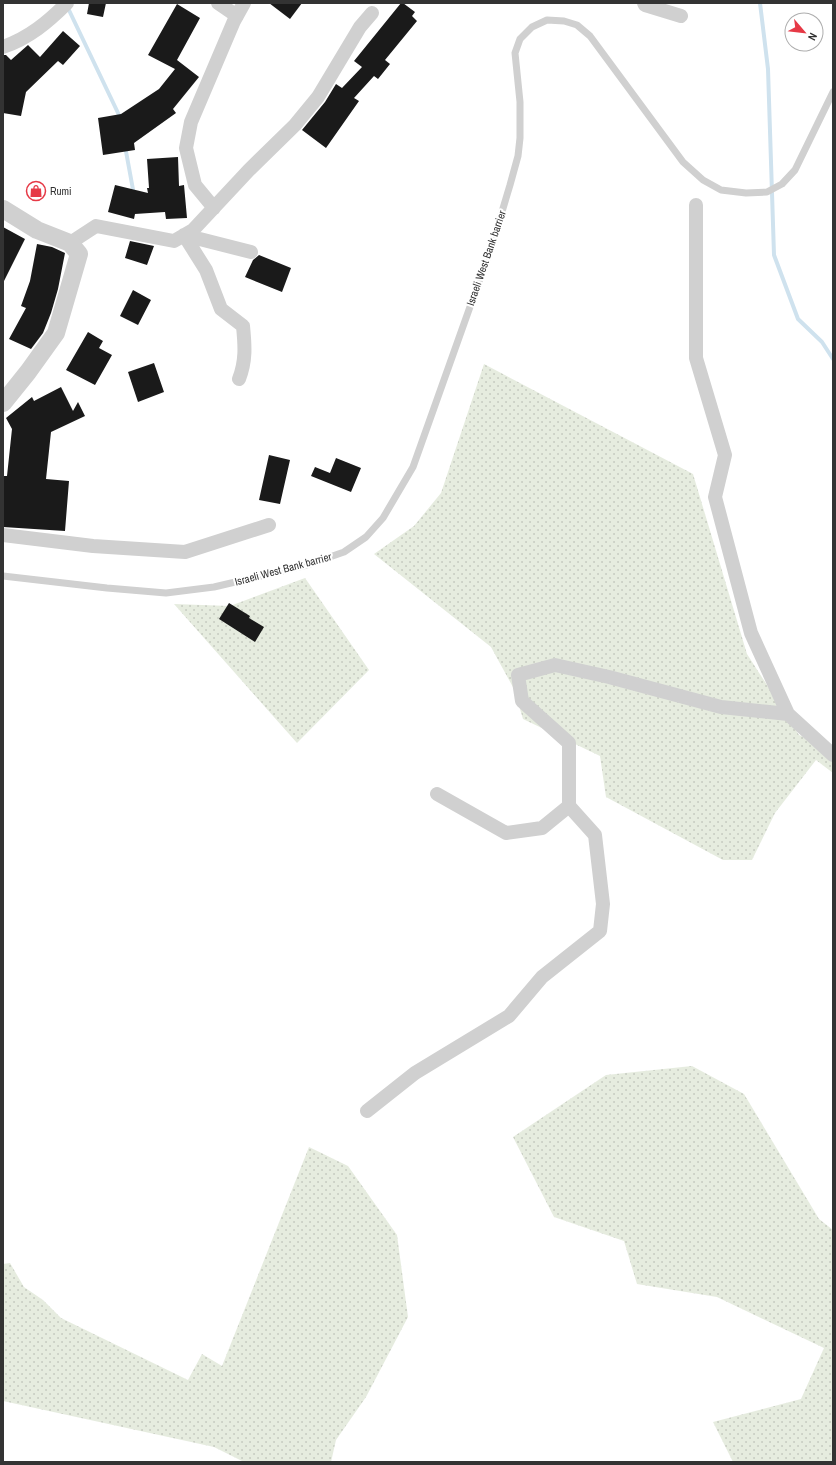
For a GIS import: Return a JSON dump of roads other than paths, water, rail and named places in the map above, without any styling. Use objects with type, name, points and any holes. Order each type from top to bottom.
[{"type":"street","points":[[3,47],[24,39],[49,21],[67,3]]},
{"type":"street","points":[[218,3],[237,16]]},
{"type":"street","points":[[214,208],[195,185],[186,148],[191,122],[244,3]]},
{"type":"street","points":[[644,3],[645,5],[681,16]]},
{"type":"street","points":[[70,243],[96,226],[174,241],[193,230],[249,170],[295,125],[318,97],[360,27],[372,13]]},
{"type":"street","points":[[696,205],[696,358],[725,456],[715,497],[751,633],[788,714],[833,755]]},
{"type":"street","points":[[3,209],[37,230],[70,243],[79,254],[56,333],[28,372],[3,402]]},
{"type":"street","points":[[184,235],[250,252]]},
{"type":"street","points":[[184,235],[206,270],[221,309],[243,326],[245,343],[244,366],[239,379]]},
{"type":"street","points":[[3,535],[93,546],[185,552],[269,525]]},
{"type":"street","points":[[367,1111],[415,1073],[509,1016],[542,977],[600,931],[603,904],[595,835],[569,806],[569,743],[522,701],[518,675],[555,665],[608,677],[721,707],[788,714]]},
{"type":"street","points":[[437,794],[506,833],[542,828],[569,806]]},
{"type":"lane","name":"Israeli West Bank barrier","points":[[3,576],[166,593],[214,587],[307,564],[344,552],[366,538],[383,518],[413,467],[492,245],[518,156],[520,138],[520,102],[515,53],[520,38],[532,27],[547,20],[564,21],[577,25],[590,36],[683,162],[702,180],[721,190],[746,193],[767,192],[782,184],[795,170],[833,92]]},
{"type":"waterway","points":[[760,3],[768,69],[774,255],[798,319],[822,342],[833,359]]},
{"type":"waterway","points":[[67,6],[119,115],[120,120]]},
{"type":"waterway","points":[[125,146],[134,195]]},
{"type":"place","name":"Rumi","points":[[36,191]]}]
